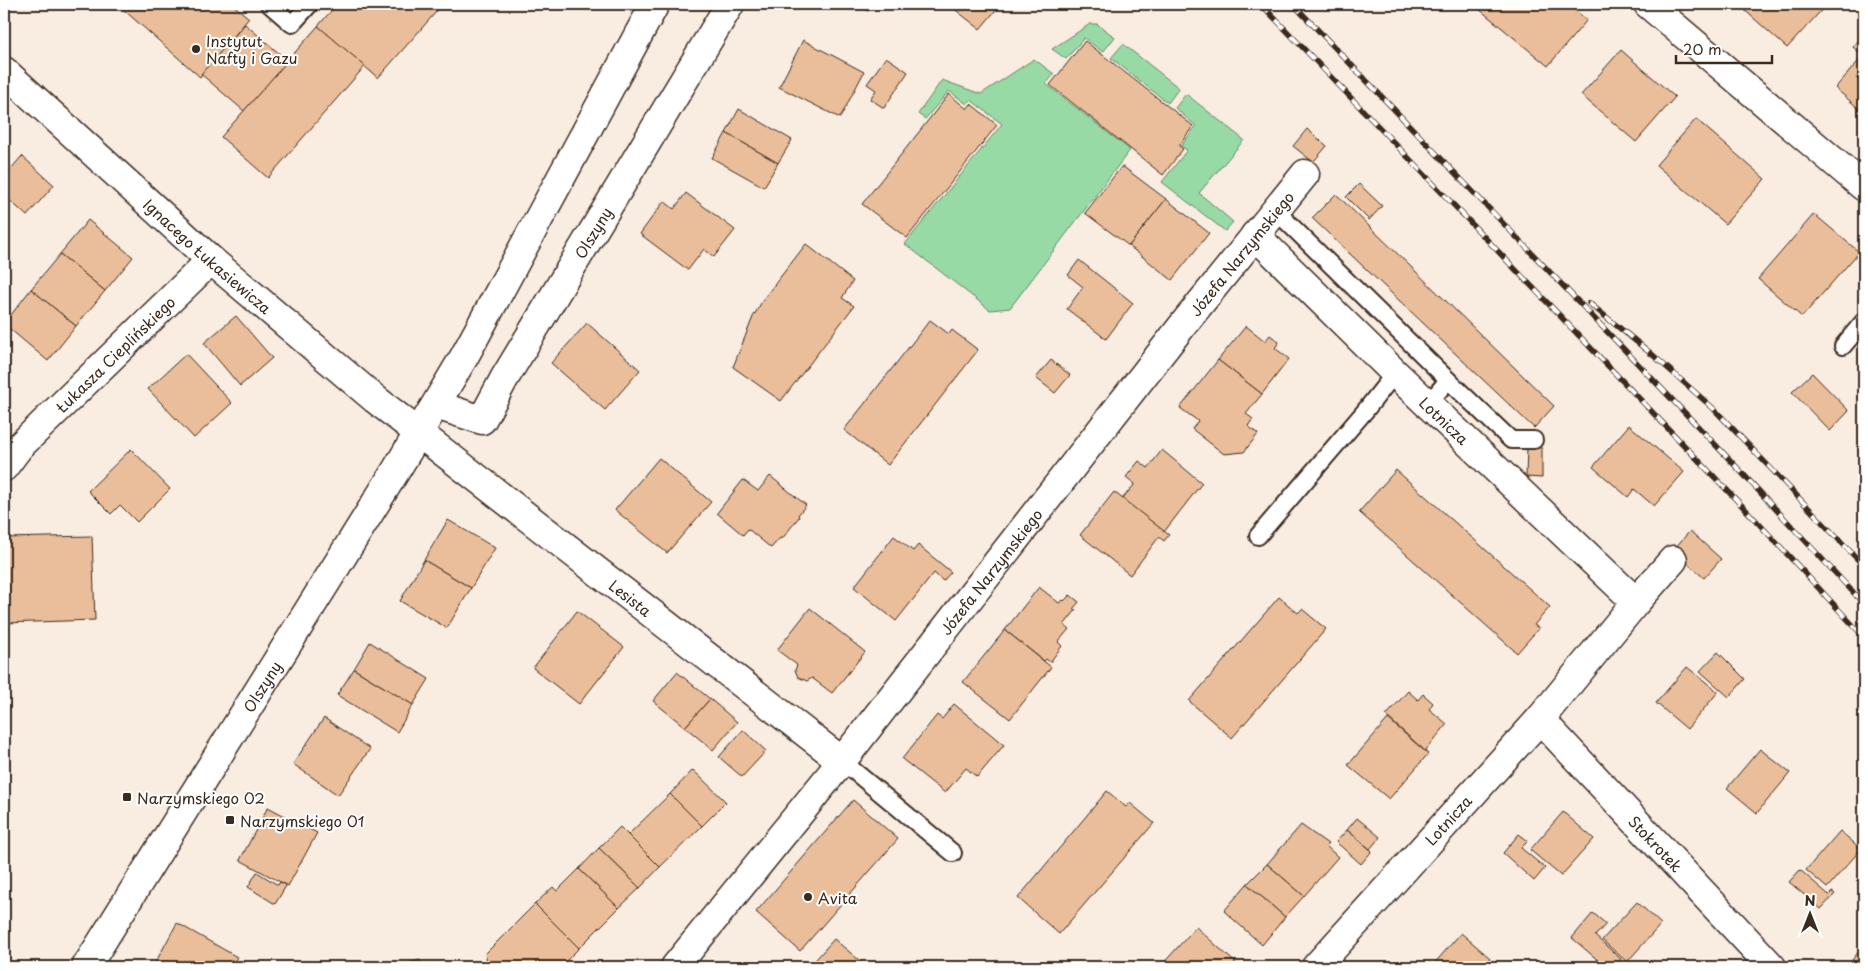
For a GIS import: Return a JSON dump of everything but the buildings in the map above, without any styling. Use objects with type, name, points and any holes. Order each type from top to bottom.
[{"type":"street","name":"Olszyny","points":[[86,967],[436,405],[464,357],[655,4]]},
{"type":"street","name":"Olszyny","points":[[436,405],[482,420],[504,379],[551,304],[730,4]]},
{"type":"street","points":[[1648,4],[1864,187]]},
{"type":"street","name":"Ignacego Łukasiewicza","points":[[4,71],[211,260],[419,433]]},
{"type":"street","name":"Józefa Narzymskiego","points":[[674,967],[842,761],[1180,329],[1305,174]]},
{"type":"street","name":"Lotnicza","points":[[1255,235],[1395,374],[1636,602]]},
{"type":"street","name":"Łukasza Cieplińskiego","points":[[9,450],[211,260]]},
{"type":"street","name":"Lesista","points":[[419,433],[842,761]]},
{"type":"street","name":"Lotnicza","points":[[1316,967],[1540,718],[1636,602],[1674,560]]},
{"type":"street","name":"Stokrotek","points":[[1540,718],[1772,967]]},
{"type":"lane","points":[[269,4],[292,24],[310,4]]},
{"type":"lane","points":[[1275,210],[1511,440],[1534,440]]},
{"type":"lane","points":[[1844,346],[1864,321]]},
{"type":"lane","points":[[1258,536],[1365,412],[1395,374]]},
{"type":"lane","points":[[1428,404],[1448,380]]},
{"type":"lane","points":[[842,761],[953,853]]},
{"type":"green space","points":[[1090,24],[1097,24],[1115,37],[1103,52],[1084,38],[1066,59],[1052,49]]},
{"type":"green space","points":[[1123,44],[1179,88],[1168,103],[1111,58]]},
{"type":"green space","points":[[1034,59],[1054,74],[1046,84],[1130,150],[1010,308],[990,310],[905,244],[1002,124],[971,100],[967,104],[949,91],[925,119],[918,114],[942,80],[981,94]]},
{"type":"green space","points":[[1186,94],[1244,140],[1199,193],[1233,222],[1225,231],[1162,182],[1187,150],[1181,146],[1196,126],[1175,108]]},
{"type":"railway","points":[[1261,4],[1748,512],[1864,637]]},
{"type":"railway","points":[[1293,4],[1731,461],[1864,604]]},
{"type":"railway","points":[[1589,303],[1654,356],[1714,409],[1864,566]]},
{"type":"place","name":"Instytut Nafty i Gazu","points":[[196,49]]},
{"type":"place","name":"Narzymskiego 02","points":[[127,797]]},
{"type":"place","name":"Narzymskiego 01","points":[[230,820]]},
{"type":"place","name":"Avita","points":[[808,897]]}]
